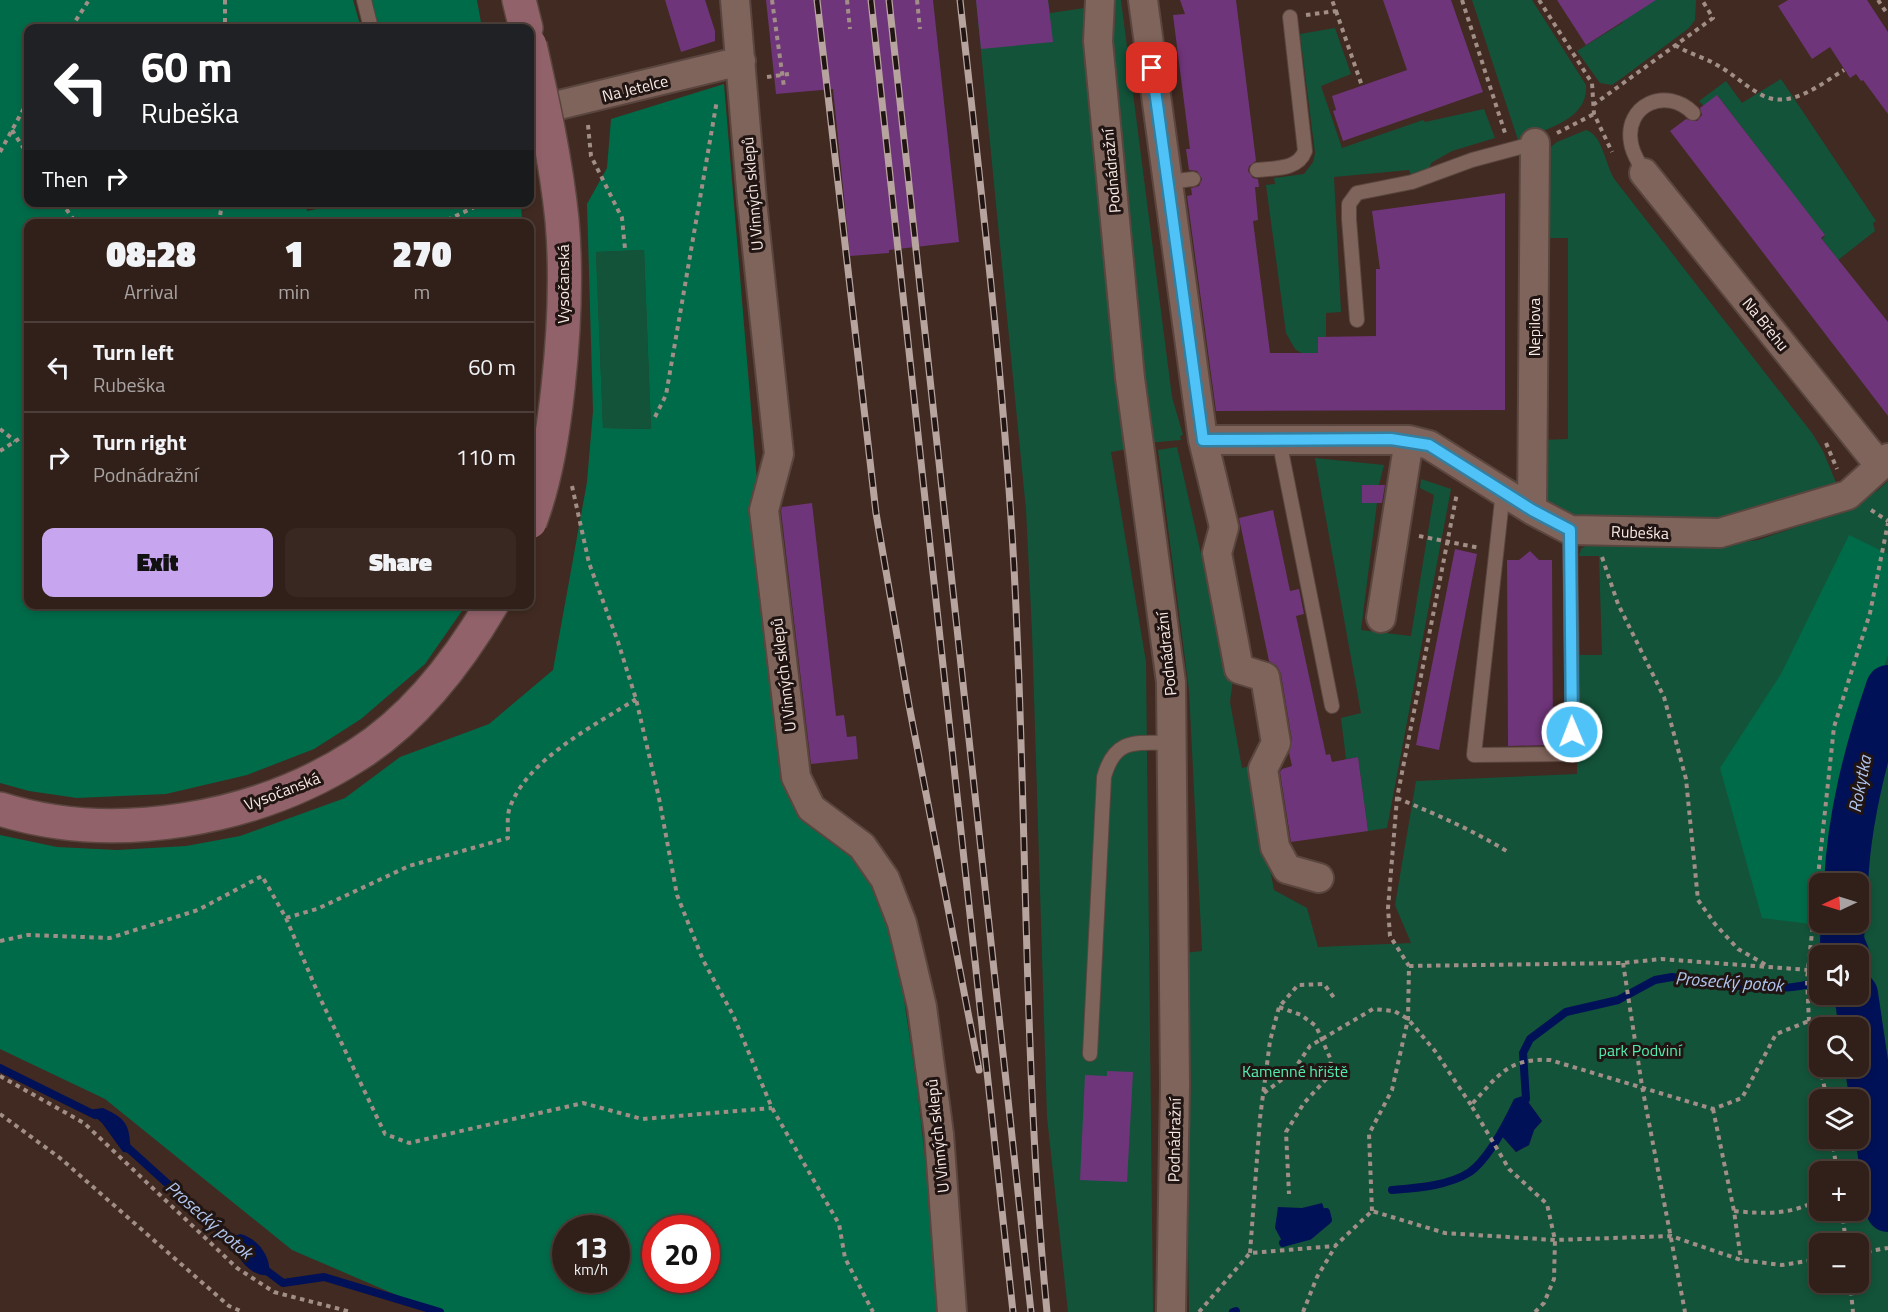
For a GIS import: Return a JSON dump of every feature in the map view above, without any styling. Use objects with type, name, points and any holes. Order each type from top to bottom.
[{"type":"main road","points":[[519,0],[525,24]]},
{"type":"main road","name":"Vysočanská","points":[[534,64],[555,165],[562,222],[564,294],[562,346],[554,429],[534,506]]},
{"type":"main road","name":"Vysočanská","points":[[0,809],[55,820],[114,825],[170,822],[229,810],[267,799],[313,780],[358,755],[398,723],[435,686],[470,642],[489,609]]},
{"type":"street","name":"U Vinných sklepů","points":[[735,0],[752,201],[779,454],[764,510],[796,777],[811,808],[862,846],[885,879],[902,923],[922,1007],[939,1134],[952,1312]]},
{"type":"street","name":"Podnádražní","points":[[1100,0],[1098,41],[1130,378],[1171,682],[1175,1086],[1171,1312]]},
{"type":"street","points":[[1143,0],[1180,181],[1203,440],[1224,527],[1217,552],[1239,669],[1265,677],[1276,743],[1263,770],[1275,847],[1287,869],[1319,878]]},
{"type":"street","name":"Na Jetelce","points":[[534,111],[741,61]]},
{"type":"street","name":"Nepilova","points":[[1522,147],[1532,510]]},
{"type":"street","name":"Na Břehu","points":[[1644,173],[1884,462]]},
{"type":"street","name":"Rubeška","points":[[1203,440],[1409,440],[1429,445],[1532,510],[1581,530],[1720,534],[1848,495],[1884,462]]},
{"type":"street","points":[[1381,618],[1409,440]]},
{"type":"lane","points":[[364,0],[370,24]]},
{"type":"lane","points":[[1257,170],[1296,164],[1302,159],[1305,151],[1290,17]]},
{"type":"lane","points":[[1644,173],[1631,143],[1631,129],[1641,109],[1651,103],[1668,99],[1678,101],[1693,113]]},
{"type":"lane","points":[[1356,321],[1349,204],[1357,193],[1412,182],[1473,160],[1522,147]]},
{"type":"lane","points":[[1279,440],[1332,706]]},
{"type":"lane","points":[[1503,491],[1474,755],[1573,754],[1581,530]]},
{"type":"lane","points":[[1090,1054],[1104,777],[1108,760],[1120,747],[1134,742],[1172,742]]},
{"type":"path","points":[[74,24],[89,0]]},
{"type":"path","points":[[225,0],[225,24]]},
{"type":"path","points":[[772,0],[784,87]]},
{"type":"path","points":[[847,0],[850,29]]},
{"type":"path","points":[[917,0],[920,29]]},
{"type":"path","points":[[1332,0],[1362,86]]},
{"type":"path","points":[[1462,0],[1522,147],[1594,114]]},
{"type":"path","points":[[1539,0],[1592,83]]},
{"type":"path","points":[[1593,105],[1713,18],[1702,0]]},
{"type":"path","points":[[1878,0],[1888,15]]},
{"type":"path","points":[[1290,17],[1336,11]]},
{"type":"path","points":[[1675,45],[1691,56],[1717,64],[1761,95],[1773,100],[1784,101],[1799,96],[1844,70]]},
{"type":"path","points":[[655,417],[666,395],[714,103],[741,61]]},
{"type":"path","points":[[782,75],[789,74]]},
{"type":"path","points":[[585,100],[591,156],[622,218],[625,249]]},
{"type":"path","points":[[0,152],[24,109]]},
{"type":"path","points":[[12,130],[24,149]]},
{"type":"path","points":[[450,219],[475,207]]},
{"type":"path","points":[[0,429],[15,441]]},
{"type":"path","points":[[0,451],[24,435]]},
{"type":"path","points":[[1302,1312],[1317,1277],[1335,1246],[1372,1210],[1369,1134],[1392,1090],[1408,1019],[1409,966],[1390,936],[1388,908],[1397,798],[1462,465]]},
{"type":"path","points":[[571,478],[589,562],[636,699],[659,798],[677,895],[703,960],[733,1015],[772,1108],[839,1224],[845,1258],[873,1312]]},
{"type":"path","points":[[1812,945],[1834,727],[1870,613],[1888,523]]},
{"type":"path","points":[[1581,530],[1665,697],[1686,779],[1698,900],[1715,924],[1738,949],[1768,966]]},
{"type":"path","points":[[1427,537],[1496,552]]},
{"type":"path","points":[[286,918],[317,909],[409,866],[508,838],[509,811],[528,776],[563,746],[636,699]]},
{"type":"path","points":[[1397,798],[1428,808],[1449,822],[1476,832],[1508,852]]},
{"type":"path","points":[[0,941],[28,935],[110,938],[198,910],[262,876],[286,918],[320,998],[385,1134],[409,1143],[583,1103],[642,1119],[772,1108]]},
{"type":"path","points":[[1409,966],[1623,963],[1660,959],[1809,970],[1807,980],[1809,1021],[1776,1034],[1742,1098],[1713,1109],[1550,1060],[1529,1059],[1503,1070],[1471,1105]]},
{"type":"path","points":[[1623,963],[1625,988],[1642,1086],[1685,1312]]},
{"type":"path","points":[[1199,1312],[1250,1253],[1269,1041],[1279,1007],[1298,985],[1324,984],[1335,999]]},
{"type":"path","points":[[1279,1007],[1300,1015],[1316,1026],[1331,1060],[1329,1076],[1304,1103],[1286,1132],[1289,1194]]},
{"type":"path","points":[[1263,1093],[1293,1071],[1310,1046],[1373,1009],[1394,1011],[1408,1019],[1435,1051],[1488,1132],[1509,1169],[1547,1204],[1555,1240],[1554,1279],[1544,1302],[1535,1312]]},
{"type":"path","points":[[0,1076],[84,1123],[237,1268],[274,1292],[351,1312]]},
{"type":"path","points":[[1713,1109],[1734,1211],[1741,1260]]},
{"type":"path","points":[[0,1114],[60,1158],[229,1306],[243,1312]]},
{"type":"path","points":[[1734,1211],[1771,1215],[1809,1205]]},
{"type":"path","points":[[1372,1210],[1445,1233],[1555,1240],[1671,1236],[1741,1260],[1782,1264],[1809,1260]]},
{"type":"path","points":[[1250,1253],[1335,1246]]},
{"type":"path","points":[[1869,1251],[1888,1248]]},
{"type":"path","points":[[1851,1293],[1852,1312]]},
{"type":"green space","points":[[0,0],[353,0],[360,24],[24,24],[24,207],[307,207],[307,211],[327,207],[521,207],[522,219],[24,219],[24,609],[463,609],[425,664],[361,719],[314,749],[247,775],[166,794],[77,798],[29,791],[0,783]]},
{"type":"green space","points":[[370,0],[477,0],[481,24],[377,24]]},
{"type":"green space","points":[[976,0],[1048,0],[1050,13],[1092,7],[1127,449],[1111,452],[1146,662],[1153,1312],[1068,1312],[1047,1117],[1026,510]]},
{"type":"green space","points":[[1108,0],[1121,0],[1172,397],[1183,435],[1180,436],[1181,440],[1147,443]]},
{"type":"green space","points":[[1472,0],[1532,0],[1586,85],[1585,97],[1573,115],[1552,127],[1518,140]]},
{"type":"green space","points":[[1639,0],[1696,0],[1695,20],[1689,28],[1612,85],[1600,83],[1577,51],[1622,23]]},
{"type":"green space","points":[[1335,28],[1351,74],[1321,86],[1342,148],[1423,120],[1425,122],[1484,109],[1495,138],[1452,151],[1431,163],[1429,171],[1411,175],[1409,170],[1334,177],[1341,312],[1326,313],[1326,337],[1318,364],[1295,349],[1286,333],[1266,185],[1275,184],[1274,178],[1304,174],[1313,162],[1315,153],[1300,34]]},
{"type":"green space","points":[[1781,79],[1876,221],[1873,223],[1875,231],[1838,260],[1822,239],[1825,236],[1718,96],[1704,106],[1699,101],[1726,81],[1742,103]]},
{"type":"green space","points":[[724,84],[775,697],[792,803],[857,858],[894,932],[917,1087],[936,1256],[936,1312],[436,1312],[292,1250],[105,1099],[0,1049],[0,835],[57,847],[117,850],[186,846],[240,836],[345,798],[400,757],[489,724],[553,670],[587,482],[593,411],[587,204],[607,168],[611,119]],"holes":[[[644,250],[651,429],[603,428],[596,252]]]},
{"type":"green space","points":[[1586,130],[1592,133],[1600,144],[1615,180],[1812,433],[1823,451],[1837,485],[1719,520],[1573,518],[1549,507],[1543,490],[1542,440],[1568,439],[1568,238],[1546,238],[1547,150],[1557,142]]},
{"type":"green space","points":[[644,250],[651,429],[603,428],[596,252]]},
{"type":"green space","points":[[1177,447],[1224,656],[1233,679],[1230,702],[1242,768],[1250,766],[1274,890],[1307,908],[1318,947],[1411,943],[1395,905],[1416,781],[1577,774],[1578,655],[1602,655],[1599,556],[1579,556],[1581,549],[1587,545],[1725,544],[1758,540],[1822,518],[1848,502],[1877,491],[1888,481],[1888,1312],[1189,1312],[1184,953],[1202,951],[1189,690],[1158,450]],"holes":[[[1526,1099],[1542,1121],[1534,1130],[1529,1145],[1516,1152],[1501,1135],[1517,1102]]]},
{"type":"green space","points":[[1315,458],[1384,465],[1379,485],[1362,485],[1362,503],[1377,503],[1361,630],[1411,636],[1434,495],[1420,488],[1421,479],[1451,489],[1387,828],[1368,831],[1358,757],[1346,759],[1341,718],[1361,713]]},
{"type":"green space","points":[[1849,535],[1888,554],[1888,655],[1853,762],[1841,873],[1809,873],[1809,924],[1762,918],[1720,768],[1781,674]]},
{"type":"shaded area","points":[[1526,1099],[1542,1121],[1534,1130],[1529,1145],[1516,1152],[1501,1135],[1517,1102]]},
{"type":"shaded area","points":[[103,1108],[123,1120],[128,1130],[131,1153],[123,1152],[102,1123],[87,1110]]},
{"type":"shaded area","points":[[1322,1203],[1328,1220],[1309,1236],[1283,1243],[1275,1228],[1278,1207],[1302,1208]]},
{"type":"shaded area","points":[[240,1234],[258,1244],[266,1256],[269,1275],[255,1273],[239,1257],[232,1237]]},
{"type":"building","points":[[665,0],[705,0],[715,31],[715,41],[681,52]]},
{"type":"building","points":[[766,0],[933,0],[959,242],[889,250],[889,253],[850,256],[833,89],[776,94]]},
{"type":"building","points":[[976,0],[1048,0],[1053,42],[981,49]]},
{"type":"building","points":[[1180,0],[1236,0],[1256,161],[1249,166],[1248,171],[1253,178],[1258,179],[1259,187],[1255,187],[1258,220],[1253,221],[1270,353],[1318,353],[1318,337],[1376,336],[1376,269],[1380,269],[1372,211],[1505,193],[1505,410],[1216,411],[1187,196],[1192,195],[1191,188],[1199,186],[1202,179],[1197,171],[1189,170],[1186,149],[1190,149],[1173,15],[1185,14]]},
{"type":"building","points":[[1383,0],[1451,0],[1483,92],[1343,141],[1333,111],[1336,110],[1332,96],[1407,70]]},
{"type":"building","points":[[1557,0],[1656,0],[1586,45]]},
{"type":"building","points":[[1788,0],[1867,0],[1888,32],[1888,114],[1863,80],[1861,81],[1856,74],[1850,78],[1830,47],[1812,59],[1778,6]]},
{"type":"building","points":[[1717,95],[1825,235],[1821,238],[1888,322],[1888,416],[1670,131],[1686,119],[1697,121],[1702,115],[1700,108]]},
{"type":"building","points":[[1362,485],[1385,485],[1382,503],[1362,503]]},
{"type":"building","points":[[812,503],[836,716],[844,715],[847,737],[856,736],[858,759],[811,764],[781,511],[782,507]]},
{"type":"building","points":[[1273,510],[1290,591],[1299,589],[1304,614],[1296,616],[1326,755],[1330,754],[1332,762],[1358,757],[1368,831],[1291,842],[1280,772],[1292,766],[1289,753],[1292,740],[1281,674],[1277,666],[1269,661],[1239,518]]},
{"type":"building","points":[[1455,549],[1477,554],[1439,750],[1416,745]]},
{"type":"building","points":[[1530,551],[1539,560],[1552,560],[1553,745],[1508,746],[1507,560],[1519,560]]},
{"type":"building","points":[[1107,1071],[1133,1072],[1127,1182],[1080,1180],[1085,1075],[1107,1076]]},
{"type":"waterway","name":"Rokytka","points":[[1847,873],[1860,784],[1888,687]]},
{"type":"waterway","name":"Rokytka","points":[[1842,933],[1844,945]]},
{"type":"waterway","name":"Prosecký potok","points":[[1392,1190],[1442,1183],[1461,1177],[1477,1166],[1497,1140],[1517,1102],[1526,1099],[1523,1053],[1530,1039],[1566,1012],[1618,1000],[1655,980],[1672,977],[1765,988],[1809,984]]},
{"type":"waterway","name":"Rokytka","points":[[1858,1005],[1888,1210]]},
{"type":"waterway","name":"Prosecký potok","points":[[0,1068],[95,1115]]},
{"type":"waterway","name":"Prosecký potok","points":[[127,1147],[201,1214],[238,1243]]},
{"type":"waterway","name":"Prosecký potok","points":[[1283,1243],[1309,1236],[1328,1220],[1326,1212]]},
{"type":"waterway","name":"Prosecký potok","points":[[263,1268],[283,1283],[324,1277],[440,1312]]},
{"type":"railway","points":[[817,0],[876,513],[909,705],[979,1070]]},
{"type":"railway","points":[[871,0],[1013,1312]]},
{"type":"railway","points":[[889,0],[1031,1312]]},
{"type":"railway","points":[[960,0],[994,316],[1008,474],[1017,632],[1030,1057],[1047,1312]]},
{"type":"route","points":[[1152,68],[1203,440],[1409,440],[1429,445],[1532,510],[1570,530],[1572,732]]},
{"type":"park label","name":"park Podviní","points":[[1640,1050]]},
{"type":"park label","name":"Kamenné hřiště","points":[[1295,1071]]}]
